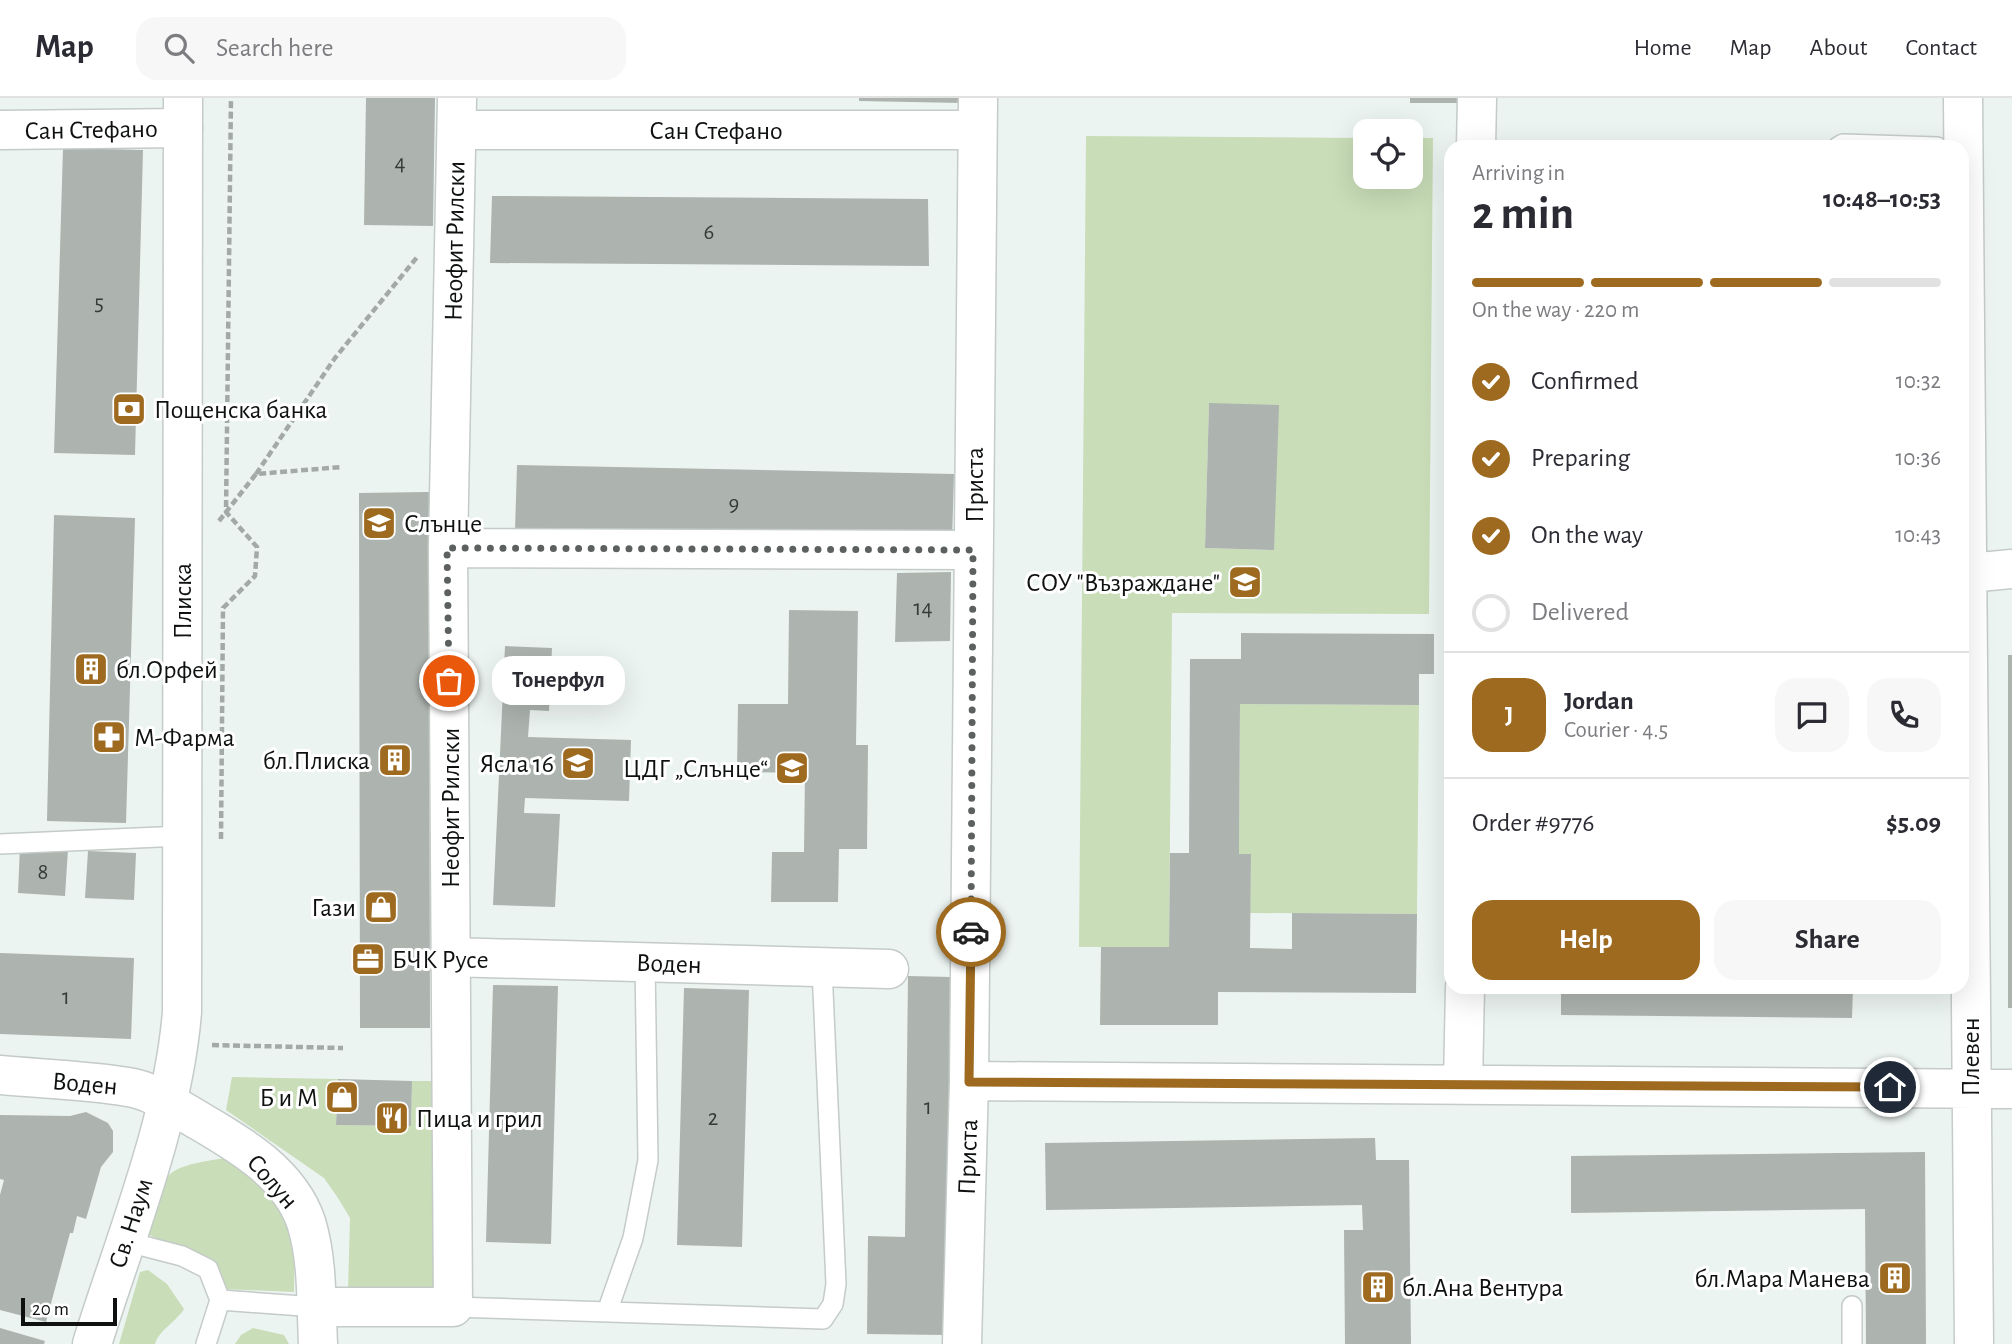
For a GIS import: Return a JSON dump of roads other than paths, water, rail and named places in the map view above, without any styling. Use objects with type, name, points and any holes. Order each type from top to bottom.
[{"type":"street","points":[[1476,140],[1477,98]]},
{"type":"street","name":"Плевен","points":[[1955,140],[1963,98]]},
{"type":"street","name":"Сан Стефано","points":[[0,130],[183,113]]},
{"type":"street","name":"Плиска","points":[[168,1102],[179,1045],[182,836],[183,113]]},
{"type":"street","name":"Сан Стефано","points":[[457,114],[977,114]]},
{"type":"street","name":"Неофит Рилски","points":[[453,1307],[447,548],[457,114]]},
{"type":"street","name":"Приста","points":[[962,1344],[969,1082],[977,114]]},
{"type":"street","points":[[447,548],[973,550]]},
{"type":"street","points":[[1969,573],[2012,569]]},
{"type":"street","name":"Плевен","points":[[1969,573],[1970,1088],[1974,1344]]},
{"type":"street","name":"Воден","points":[[449,957],[889,970]]},
{"type":"street","points":[[1463,1084],[1465,994]]},
{"type":"street","name":"Воден","points":[[0,1075],[130,1087],[168,1102]]},
{"type":"street","points":[[969,1082],[2012,1089]]},
{"type":"street","name":"Св. Наум","points":[[92,1344],[168,1102]]},
{"type":"street","name":"Солун","points":[[168,1102],[233,1139],[270,1170],[291,1194],[305,1219],[312,1247],[317,1325]]},
{"type":"street","points":[[317,1325],[453,1307]]},
{"type":"lane","points":[[0,844],[182,836]]},
{"type":"lane","points":[[607,1312],[633,1238],[648,1160],[645,962]]},
{"type":"lane","points":[[453,1307],[823,1319],[833,1304],[836,1283],[822,968]]},
{"type":"lane","points":[[124,1241],[182,1256],[208,1269],[220,1300],[206,1344]]},
{"type":"lane","points":[[220,1300],[317,1325]]},
{"type":"lane","points":[[1852,1306],[1852,1344]]},
{"type":"place","name":"Пощенска банка","points":[[129,409]]},
{"type":"place","name":"Слънце","points":[[379,523]]},
{"type":"place","name":"СОУ \"Възраждане\"","points":[[1245,582]]},
{"type":"place","name":"бл.Орфей","points":[[91,669]]},
{"type":"place","name":"Тонерфул","points":[[449,681]]},
{"type":"place","name":"М-Фарма","points":[[109,737]]},
{"type":"place","name":"бл.Плиска","points":[[395,760]]},
{"type":"place","name":"Ясла 16","points":[[578,763]]},
{"type":"place","name":"ЦДГ „Слънце“","points":[[792,768]]},
{"type":"place","name":"Гази","points":[[381,907]]},
{"type":"place","name":"БЧК Русе","points":[[368,959]]},
{"type":"place","name":"Б и М","points":[[342,1097]]},
{"type":"place","name":"Пица и грил","points":[[392,1118]]},
{"type":"place","name":"бл.Мара Манева","points":[[1895,1278]]},
{"type":"place","name":"бл.Ана Вентура","points":[[1378,1287]]}]
